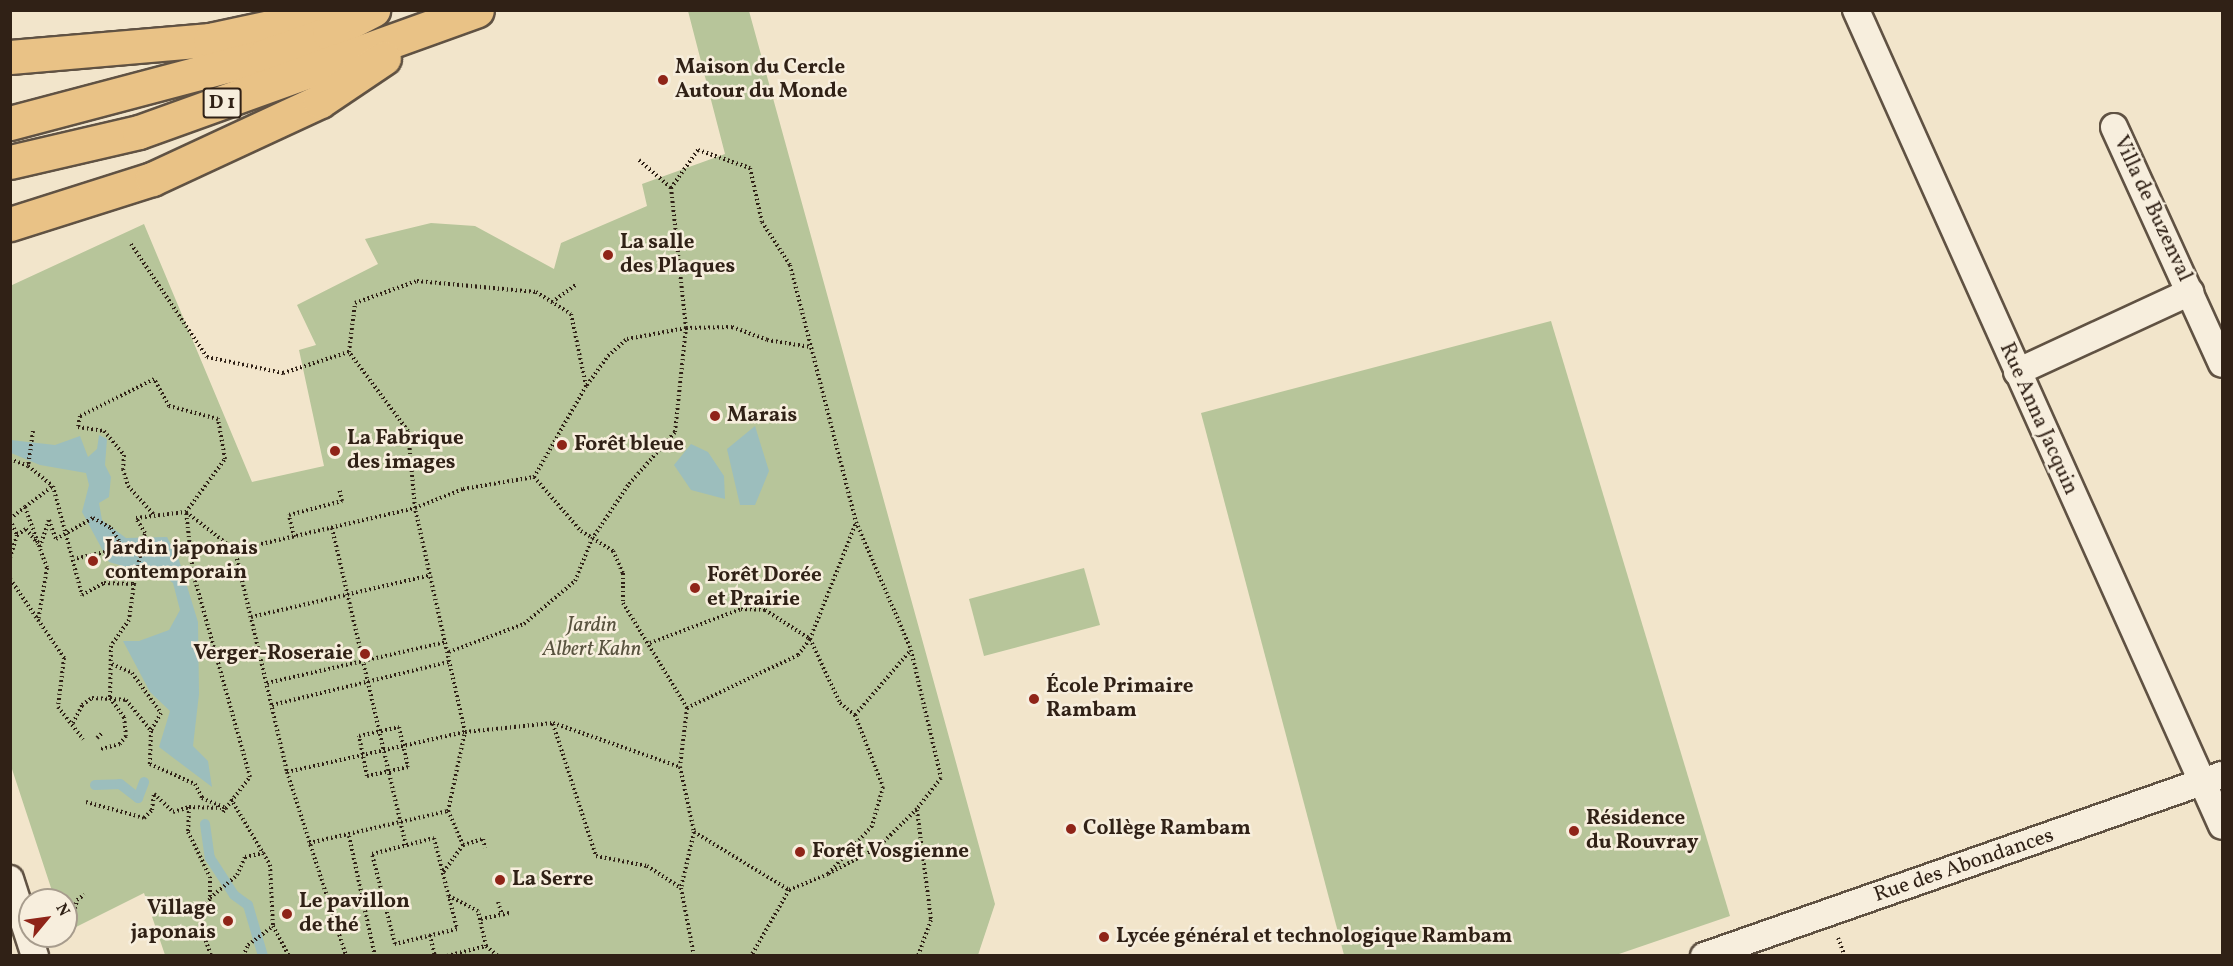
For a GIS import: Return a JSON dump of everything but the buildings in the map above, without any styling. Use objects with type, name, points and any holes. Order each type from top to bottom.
[{"type":"main road","points":[[10,57],[210,40],[349,10]]},
{"type":"main road","points":[[10,123],[244,62],[329,33],[374,10]]},
{"type":"main road","name":"D 1","points":[[10,162],[139,132],[429,30],[477,10]]},
{"type":"main road","points":[[10,224],[163,174],[320,101],[429,30]]},
{"type":"street","name":"Rue Anna Jacquin","points":[[1856,10],[2017,372],[2213,779],[2223,826]]},
{"type":"street","name":"Villa de Buzenval","points":[[2114,127],[2223,364]]},
{"type":"street","name":"Villa de Buzenval","points":[[2017,372],[2190,292]]},
{"type":"street","name":"Rue des Abondances","points":[[1704,956],[2213,779]]},
{"type":"street","points":[[10,879],[35,956]]},
{"type":"path","points":[[448,652],[524,624],[575,581],[592,539],[629,484],[675,432],[686,328],[671,188],[698,150],[750,168],[762,222],[790,265],[856,522],[911,650],[941,778],[917,809],[877,848],[828,874],[789,890],[751,956]]},
{"type":"path","points":[[639,160],[671,188]]},
{"type":"path","points":[[131,244],[207,357],[283,373],[349,352]]},
{"type":"path","points":[[463,845],[448,810],[465,732],[415,508],[408,431],[349,352],[355,303],[417,281],[536,292],[571,314],[586,386]]},
{"type":"path","points":[[552,302],[577,284]]},
{"type":"path","points":[[534,477],[586,386],[608,356],[627,339],[686,328],[732,327],[767,340],[810,347]]},
{"type":"path","points":[[153,514],[128,486],[123,469],[124,455],[104,431],[78,427],[80,416],[154,379],[169,406],[218,419],[225,459],[186,512],[193,573],[250,777],[223,812],[225,808]]},
{"type":"path","points":[[28,466],[33,432]]},
{"type":"path","points":[[10,459],[28,466],[53,486],[82,595],[104,583],[135,582]]},
{"type":"path","points":[[534,477],[592,539],[613,551],[623,573],[623,603],[650,643],[687,708],[680,767],[694,832],[681,888],[694,956]]},
{"type":"path","points":[[235,550],[415,508],[463,489],[534,477]]},
{"type":"path","points":[[17,535],[10,520],[53,486]]},
{"type":"path","points":[[294,537],[288,515],[342,501],[339,488]]},
{"type":"path","points":[[25,507],[47,568],[37,622]]},
{"type":"path","points":[[101,749],[112,747],[126,736],[124,717],[110,698],[111,646],[129,620],[145,533],[136,518],[153,514],[186,512],[235,550],[287,772],[346,956]]},
{"type":"path","points":[[40,547],[49,520],[57,539],[93,518],[111,528],[119,541],[118,549],[74,559]]},
{"type":"path","points":[[687,708],[798,655],[810,639],[856,522]]},
{"type":"path","points":[[332,528],[406,846]]},
{"type":"path","points":[[10,558],[12,542],[26,529],[40,547]]},
{"type":"path","points":[[251,617],[431,574]]},
{"type":"path","points":[[10,579],[37,622],[64,658],[58,707],[73,723],[83,739]]},
{"type":"path","points":[[650,643],[741,609],[765,610],[810,639],[840,703],[855,715],[883,787],[873,826],[828,874]]},
{"type":"path","points":[[267,683],[446,642]]},
{"type":"path","points":[[855,715],[911,650]]},
{"type":"path","points":[[272,705],[449,662]]},
{"type":"path","points":[[112,664],[132,672],[161,713],[151,731],[150,764],[195,784],[202,798],[225,808]]},
{"type":"path","points":[[73,723],[82,705],[92,698],[110,698],[126,700],[151,731]]},
{"type":"path","points":[[287,772],[465,732],[553,723],[680,767]]},
{"type":"path","points":[[553,723],[596,856],[647,866],[681,888]]},
{"type":"path","points":[[399,727],[408,766],[368,776],[359,736],[379,732],[399,727]]},
{"type":"path","points":[[97,738],[102,733]]},
{"type":"path","points":[[86,802],[144,818],[152,810],[154,795],[173,812],[189,807],[225,808]]},
{"type":"path","points":[[231,799],[270,865],[273,926],[289,956]]},
{"type":"path","points":[[189,807],[188,832],[210,878],[210,898]]},
{"type":"path","points":[[917,809],[931,920],[918,956]]},
{"type":"path","points":[[309,843],[349,836],[448,810]]},
{"type":"path","points":[[694,832],[789,890]]},
{"type":"path","points":[[349,836],[375,956]]},
{"type":"path","points":[[435,838],[457,929],[395,944],[372,854],[406,846],[435,838]]},
{"type":"path","points":[[443,873],[463,845],[483,839],[485,848]]},
{"type":"path","points":[[211,956],[196,915],[210,898],[237,875],[245,857],[264,853]]},
{"type":"path","points":[[329,908],[382,893]]},
{"type":"path","points":[[78,899],[84,895]]},
{"type":"path","points":[[448,896],[478,911],[486,946],[498,956]]},
{"type":"path","points":[[498,902],[502,914]]},
{"type":"path","points":[[480,919],[510,913]]},
{"type":"path","points":[[243,956],[248,945],[273,926]]},
{"type":"path","points":[[430,935],[435,956]]},
{"type":"path","points":[[447,956],[486,946]]},
{"type":"green space","name":"Jardin Albert Kahn","points":[[688,11],[749,11],[995,904],[978,955],[165,955],[144,893],[78,926],[78,888],[51,888],[11,766],[10,286],[144,224],[252,482],[324,466],[299,350],[316,345],[297,305],[378,264],[365,239],[431,223],[475,226],[554,269],[561,243],[647,206],[642,184],[725,154]]},
{"type":"green space","name":"Résidence du Rouvray","points":[[1551,321],[1730,916],[1616,955],[1344,955],[1201,413]]},
{"type":"green space","points":[[1084,568],[1100,625],[984,656],[969,599]]},
{"type":"water","points":[[755,426],[769,471],[755,505],[740,505],[727,449]]},
{"type":"water","points":[[99,435],[107,439],[105,465],[111,477],[109,497],[99,503],[102,520],[126,538],[167,537],[179,560],[198,622],[199,694],[193,746],[208,761],[212,787],[159,747],[170,711],[150,692],[123,641],[139,641],[169,630],[180,610],[173,583],[161,574],[137,579],[130,568],[109,562],[82,512],[89,485],[86,473],[40,465],[11,453],[11,440],[55,445],[80,436],[88,457],[97,449]]},
{"type":"water","points":[[691,444],[708,452],[724,476],[725,499],[691,490],[674,465]]},
{"type":"waterway","points":[[95,785],[120,784],[138,798],[144,782]]},
{"type":"waterway","points":[[205,824],[210,858],[234,895],[248,905],[263,956]]},
{"type":"place","name":"Maison du Cercle Autour du Monde","points":[[663,80]]},
{"type":"place","name":"La salle des Plaques","points":[[608,255]]},
{"type":"place","name":"Marais","points":[[715,416]]},
{"type":"place","name":"Forêt bleue","points":[[562,445]]},
{"type":"place","name":"La Fabrique des images","points":[[335,451]]},
{"type":"place","name":"Jardin japonais contemporain","points":[[93,561]]},
{"type":"place","name":"Forêt Dorée et Prairie","points":[[695,588]]},
{"type":"place","name":"Verger-Roseraie","points":[[365,654]]},
{"type":"place","name":"École Primaire Rambam","points":[[1034,699]]},
{"type":"place","name":"Collège Rambam","points":[[1071,829]]},
{"type":"place","name":"Résidence du Rouvray","points":[[1574,831]]},
{"type":"place","name":"Forêt Vosgienne","points":[[800,852]]},
{"type":"place","name":"La Serre","points":[[500,880]]},
{"type":"place","name":"Le pavillon de thé","points":[[287,914]]},
{"type":"place","name":"Village japonais","points":[[228,921]]},
{"type":"place","name":"Lycée général et technologique Rambam","points":[[1104,937]]}]
